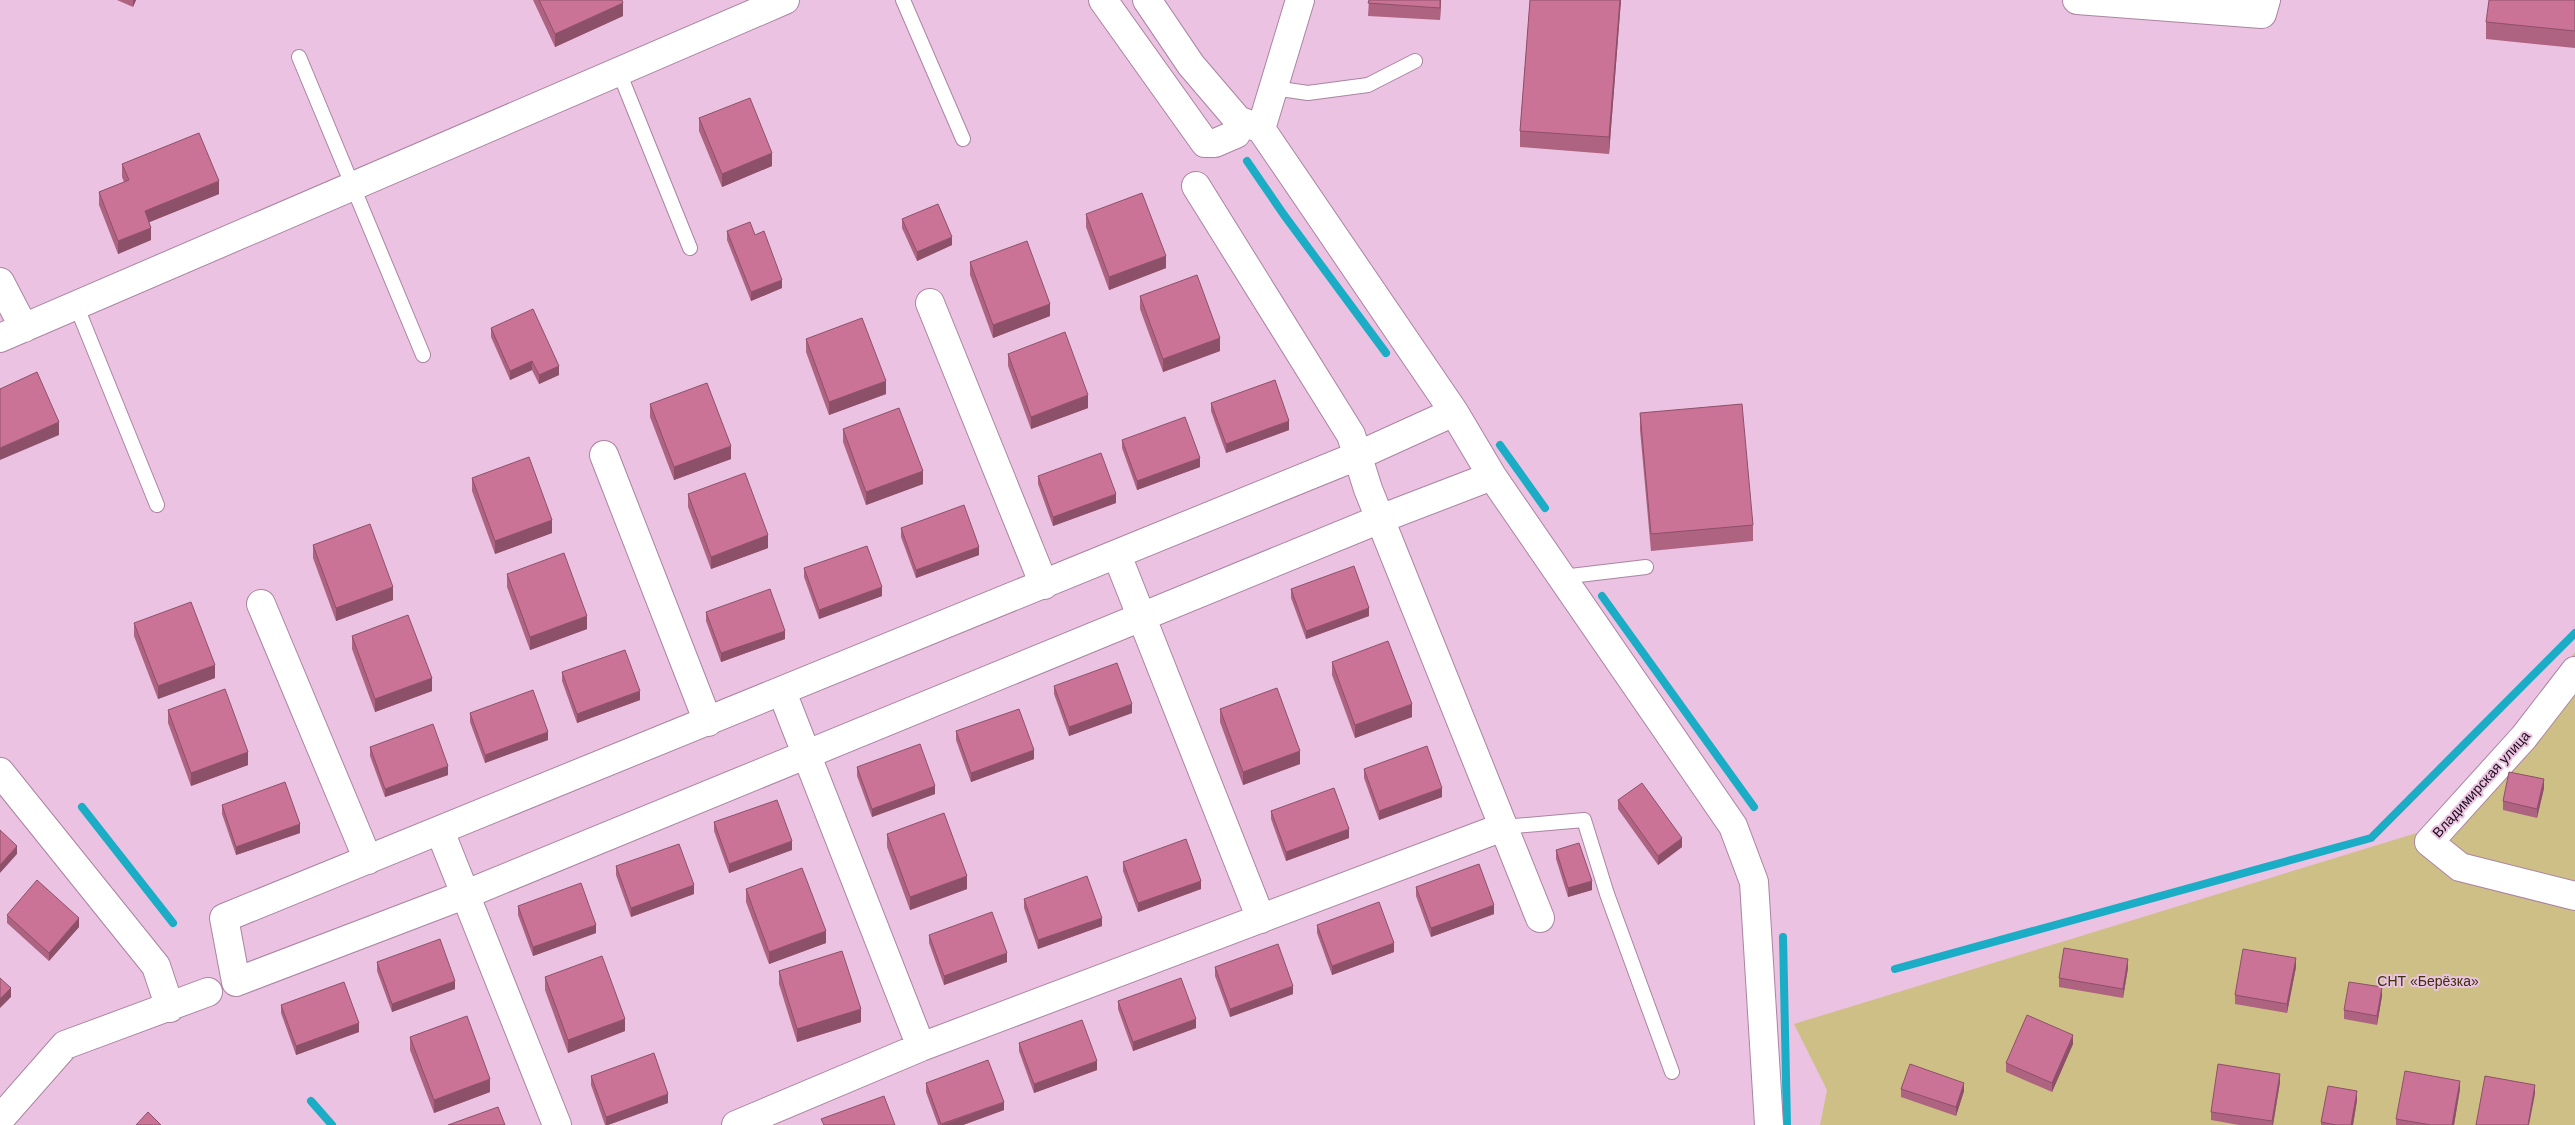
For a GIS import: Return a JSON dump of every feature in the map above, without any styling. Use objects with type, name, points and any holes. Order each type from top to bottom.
[{"type":"street","points":[[0,282],[12,333],[785,0]]},
{"type":"street","points":[[1103,0],[1206,143],[1215,143],[1236,134],[1250,124],[1274,88],[1300,0]]},
{"type":"street","points":[[1147,0],[1191,65],[1250,124],[1454,412],[1492,476],[1733,826],[1754,882],[1769,1125]]},
{"type":"street","points":[[2077,0],[2262,14],[2266,0]]},
{"type":"street","points":[[1196,186],[1351,435],[1380,519],[1540,918]]},
{"type":"street","points":[[930,303],[1044,584]]},
{"type":"street","points":[[1454,412],[1357,456],[224,918],[236,982],[464,895],[1380,519],[1492,476]]},
{"type":"street","points":[[604,456],[708,722]]},
{"type":"street","points":[[1117,554],[1261,919]]},
{"type":"street","points":[[261,604],[368,860]]},
{"type":"street","name":"Владимирская улица","points":[[2575,671],[2524,737],[2429,842],[2460,867],[2575,896]]},
{"type":"street","points":[[782,692],[921,1047]]},
{"type":"street","points":[[0,772],[156,966],[170,1008]]},
{"type":"street","points":[[736,1125],[921,1047],[1504,827]]},
{"type":"street","points":[[440,831],[557,1125]]},
{"type":"street","points":[[0,1119],[65,1045],[170,1008],[208,992]]},
{"type":"lane","points":[[903,0],[963,139]]},
{"type":"lane","points":[[298,57],[354,186],[422,355]]},
{"type":"lane","points":[[1274,88],[1308,93],[1368,85],[1414,61]]},
{"type":"lane","points":[[619,72],[690,248]]},
{"type":"lane","points":[[76,305],[156,505]]},
{"type":"lane","points":[[1562,577],[1646,567]]},
{"type":"lane","points":[[1504,827],[1584,820],[1608,894],[1672,1072]]},
{"type":"green space","name":"СНТ «Берёзка»","points":[[2575,652],[2575,1125],[1820,1125],[1827,1090],[1794,1024],[2433,828]]},
{"type":"building","points":[[539,0],[622,0],[623,3],[555,34]]},
{"type":"building","points":[[1369,0],[1440,0],[1440,8],[1368,3]]},
{"type":"building","points":[[1530,0],[1620,0],[1609,137],[1520,131]]},
{"type":"building","points":[[2489,0],[2575,0],[2575,31],[2486,22]]},
{"type":"building","points":[[750,98],[772,153],[722,174],[699,118]]},
{"type":"building","points":[[199,133],[219,181],[145,211],[151,228],[118,241],[99,192],[129,180],[122,164]]},
{"type":"building","points":[[1142,193],[1166,256],[1109,277],[1086,214]]},
{"type":"building","points":[[938,204],[952,237],[917,252],[902,219]]},
{"type":"building","points":[[750,222],[755,235],[764,231],[782,280],[751,292],[727,231]]},
{"type":"building","points":[[1027,241],[1050,304],[993,325],[970,262]]},
{"type":"building","points":[[1197,275],[1220,338],[1163,359],[1140,296]]},
{"type":"building","points":[[533,309],[559,366],[539,375],[532,361],[510,371],[491,328]]},
{"type":"building","points":[[862,318],[886,381],[829,402],[806,339]]},
{"type":"building","points":[[1065,332],[1088,395],[1031,417],[1008,354]]},
{"type":"building","points":[[37,372],[59,422],[0,448],[0,389]]},
{"type":"building","points":[[1275,380],[1289,421],[1226,444],[1211,403]]},
{"type":"building","points":[[707,383],[731,446],[674,467],[650,404]]},
{"type":"building","points":[[1742,404],[1753,525],[1651,534],[1640,413]]},
{"type":"building","points":[[899,408],[923,471],[866,492],[843,429]]},
{"type":"building","points":[[1185,417],[1200,458],[1137,481],[1122,440]]},
{"type":"building","points":[[1101,453],[1116,494],[1053,517],[1038,476]]},
{"type":"building","points":[[529,457],[552,520],[495,541],[472,478]]},
{"type":"building","points":[[745,473],[768,535],[711,557],[688,494]]},
{"type":"building","points":[[964,505],[979,547],[916,570],[901,528]]},
{"type":"building","points":[[370,524],[393,587],[336,608],[313,545]]},
{"type":"building","points":[[867,546],[882,587],[819,610],[804,568]]},
{"type":"building","points":[[564,553],[587,616],[530,637],[507,574]]},
{"type":"building","points":[[1354,566],[1369,608],[1306,631],[1291,589]]},
{"type":"building","points":[[770,589],[785,631],[721,653],[706,612]]},
{"type":"building","points":[[191,602],[215,665],[158,686],[134,623]]},
{"type":"building","points":[[408,615],[432,678],[375,699],[352,636]]},
{"type":"building","points":[[1388,641],[1412,704],[1355,725],[1332,662]]},
{"type":"building","points":[[625,650],[640,691],[577,714],[562,672]]},
{"type":"building","points":[[1117,663],[1132,704],[1069,727],[1054,686]]},
{"type":"building","points":[[1277,688],[1300,751],[1243,772],[1220,709]]},
{"type":"building","points":[[225,689],[248,752],[191,773],[168,710]]},
{"type":"building","points":[[533,690],[548,732],[485,755],[470,713]]},
{"type":"building","points":[[1019,709],[1034,750],[971,773],[956,731]]},
{"type":"building","points":[[433,724],[448,766],[385,789],[370,747]]},
{"type":"building","points":[[920,744],[935,786],[872,809],[857,767]]},
{"type":"building","points":[[1427,746],[1442,788],[1379,811],[1364,769]]},
{"type":"building","points":[[2509,772],[2544,779],[2537,809],[2503,801]]},
{"type":"building","points":[[285,782],[300,824],[236,847],[222,805]]},
{"type":"building","points":[[1642,783],[1682,838],[1658,856],[1618,800]]},
{"type":"building","points":[[1334,788],[1349,829],[1286,852],[1271,811]]},
{"type":"building","points":[[777,800],[792,841],[729,864],[714,822]]},
{"type":"building","points":[[944,813],[967,876],[910,897],[887,834]]},
{"type":"building","points":[[0,830],[17,846],[0,865]]},
{"type":"building","points":[[1186,839],[1201,881],[1138,903],[1123,862]]},
{"type":"building","points":[[1579,843],[1592,881],[1568,888],[1556,850]]},
{"type":"building","points":[[679,844],[694,885],[631,908],[616,866]]},
{"type":"building","points":[[1479,864],[1494,905],[1431,928],[1416,887]]},
{"type":"building","points":[[802,868],[826,931],[769,952],[746,889]]},
{"type":"building","points":[[1087,876],[1102,918],[1038,940],[1024,899]]},
{"type":"building","points":[[37,880],[79,918],[49,953],[7,915]]},
{"type":"building","points":[[581,883],[596,925],[533,947],[518,906]]},
{"type":"building","points":[[1379,902],[1394,943],[1332,966],[1317,925]]},
{"type":"building","points":[[992,912],[1007,953],[944,976],[929,935]]},
{"type":"building","points":[[440,939],[455,981],[392,1004],[377,962]]},
{"type":"building","points":[[1278,944],[1293,986],[1230,1009],[1215,967]]},
{"type":"building","points":[[2064,948],[2128,959],[2123,989],[2059,978]]},
{"type":"building","points":[[2243,949],[2296,958],[2287,1004],[2235,995]]},
{"type":"building","points":[[842,951],[861,1009],[797,1029],[779,971]]},
{"type":"building","points":[[602,956],[625,1019],[568,1040],[545,977]]},
{"type":"building","points":[[0,978],[11,988],[0,999]]},
{"type":"building","points":[[1181,978],[1196,1019],[1133,1042],[1118,1001]]},
{"type":"building","points":[[344,982],[359,1023],[296,1046],[281,1005]]},
{"type":"building","points":[[2349,982],[2382,987],[2377,1016],[2344,1010]]},
{"type":"building","points":[[2027,1015],[2073,1035],[2052,1083],[2006,1063]]},
{"type":"building","points":[[467,1016],[490,1079],[434,1100],[410,1037]]},
{"type":"building","points":[[1082,1020],[1097,1061],[1034,1084],[1019,1043]]},
{"type":"building","points":[[654,1053],[668,1094],[606,1117],[591,1076]]},
{"type":"building","points":[[988,1060],[1004,1102],[941,1124],[926,1083]]},
{"type":"building","points":[[1910,1064],[1964,1083],[1956,1107],[1901,1089]]},
{"type":"building","points":[[2218,1064],[2280,1074],[2272,1121],[2211,1112]]},
{"type":"building","points":[[2405,1071],[2460,1081],[2452,1125],[2431,1125],[2396,1119]]},
{"type":"building","points":[[2485,1076],[2535,1085],[2528,1125],[2476,1125]]},
{"type":"building","points":[[2328,1086],[2357,1091],[2351,1125],[2321,1122]]},
{"type":"building","points":[[884,1096],[895,1125],[824,1125],[821,1119]]},
{"type":"building","points":[[498,1107],[505,1125],[448,1125]]},
{"type":"building","points":[[148,1112],[161,1125],[136,1125]]},
{"type":"waterway","points":[[1247,161],[1284,215],[1386,353]]},
{"type":"waterway","points":[[1500,445],[1545,508]]},
{"type":"waterway","points":[[1602,596],[1754,807]]},
{"type":"waterway","points":[[1895,969],[2371,838],[2575,633]]},
{"type":"waterway","points":[[82,807],[173,923]]},
{"type":"waterway","points":[[1783,937],[1787,1125]]},
{"type":"waterway","points":[[311,1101],[332,1125]]}]
